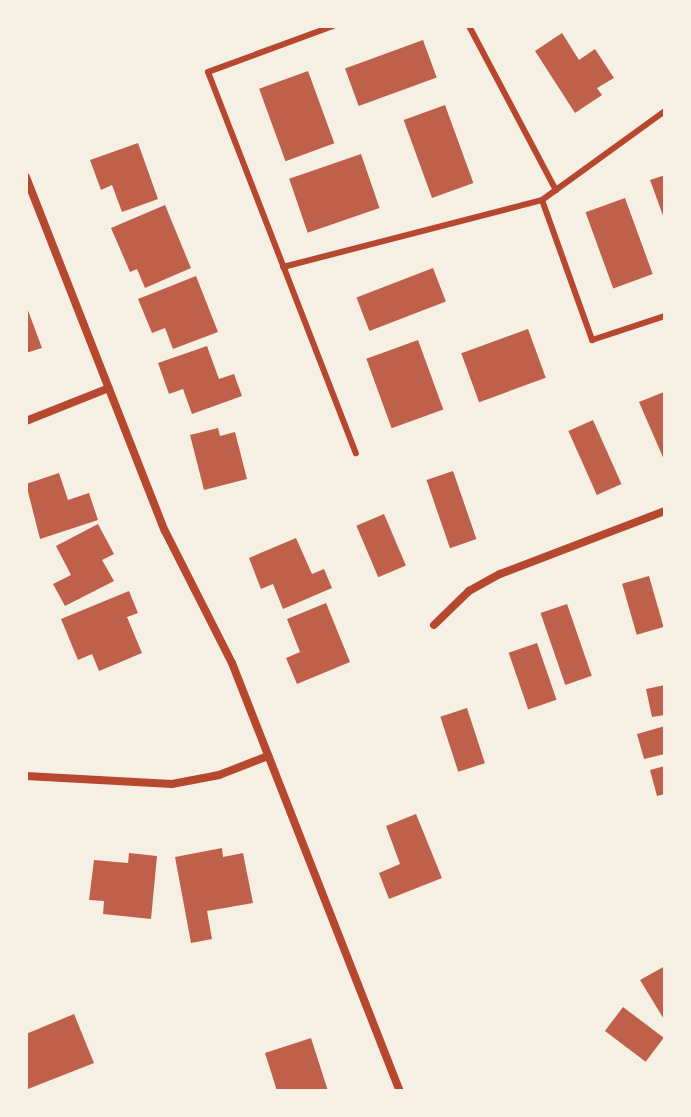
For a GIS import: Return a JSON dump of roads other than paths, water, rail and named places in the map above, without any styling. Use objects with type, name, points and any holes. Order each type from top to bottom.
[{"type":"street","points":[[26,177],[165,531],[232,663],[400,1091]]},
{"type":"street","points":[[26,421],[109,388]]},
{"type":"street","points":[[434,625],[469,591],[500,574],[665,511]]},
{"type":"street","points":[[26,776],[172,784],[219,775],[268,756]]},
{"type":"lane","points":[[333,26],[208,72],[356,453]]},
{"type":"lane","points":[[469,26],[556,190]]},
{"type":"lane","points":[[283,267],[542,200],[665,111]]},
{"type":"lane","points":[[542,200],[592,340],[665,316]]}]
